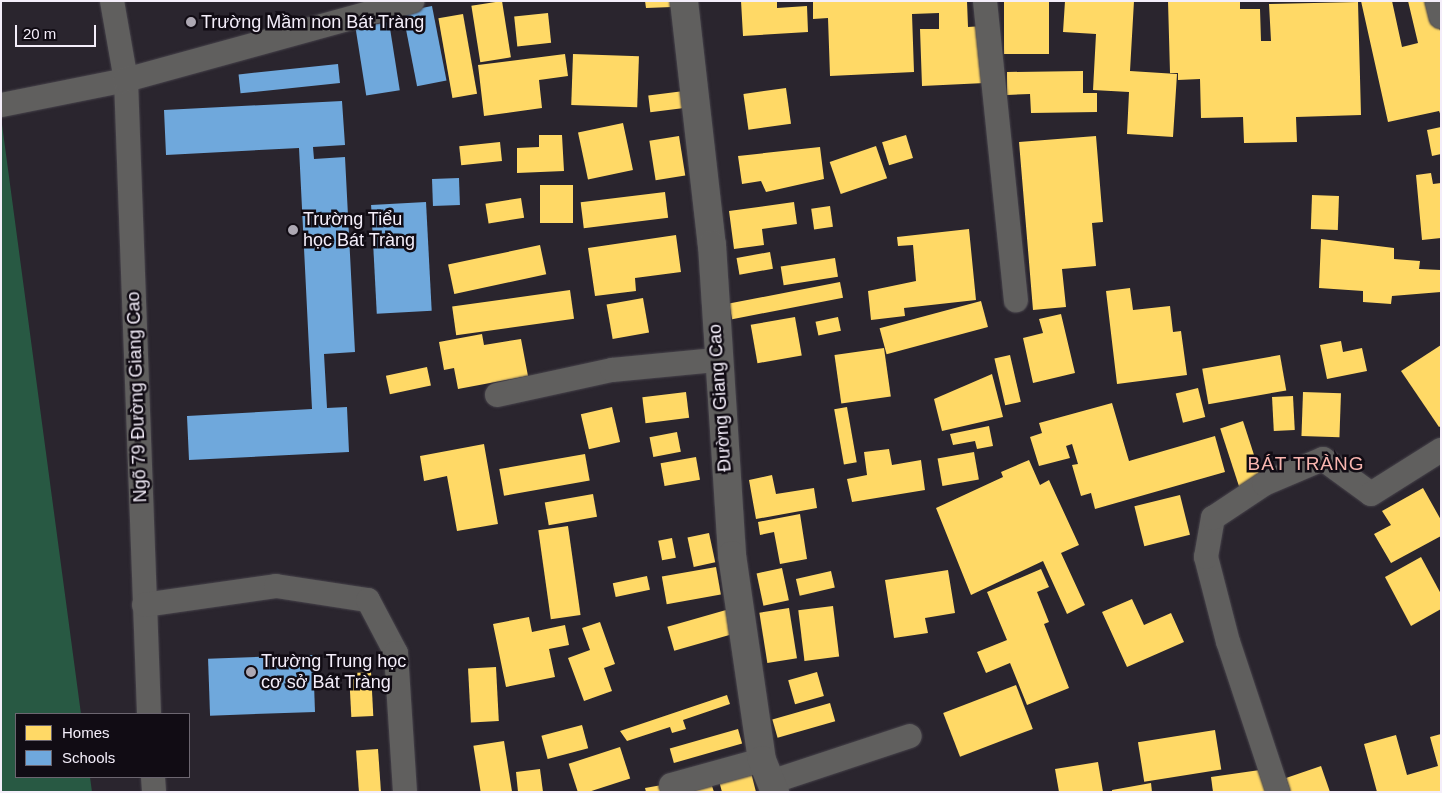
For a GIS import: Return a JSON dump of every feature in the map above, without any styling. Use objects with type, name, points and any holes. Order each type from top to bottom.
[{"type":"street","name":"Ngõ 79 Đường Giang Cao","points":[[112,1],[126,80],[149,713]]},
{"type":"street","points":[[1,105],[126,80],[412,1]]},
{"type":"street","name":"Đường Giang Cao","points":[[684,1],[712,245],[716,360],[732,555],[769,778]]},
{"type":"street","points":[[985,1],[1016,300]]},
{"type":"street","points":[[1436,1],[1441,17]]},
{"type":"street","points":[[497,395],[612,370],[716,360]]},
{"type":"street","points":[[1278,792],[1264,755],[1206,557],[1213,518],[1264,484],[1323,459],[1370,494],[1441,450]]},
{"type":"street","points":[[144,605],[276,586],[368,600],[396,653],[406,792]]},
{"type":"street","points":[[671,785],[769,778],[910,736]]},
{"type":"street","points":[[153,778],[154,792]]},
{"type":"green space","points":[[1,117],[81,713],[15,713],[15,778],[90,778],[92,792],[1,792]]},
{"type":"building: Homes","points":[[502,1],[511,57],[480,62],[471,6]]},
{"type":"building: Homes","points":[[645,1],[672,1],[672,7],[646,8]]},
{"type":"building: Homes","points":[[741,1],[777,1],[777,8],[807,6],[808,32],[743,36]]},
{"type":"building: Homes","points":[[813,1],[967,1],[968,27],[983,26],[985,83],[922,86],[920,29],[939,29],[939,13],[912,14],[914,72],[830,76],[828,18],[813,19]]},
{"type":"building: Homes","points":[[1004,1],[1049,1],[1049,54],[1004,54]]},
{"type":"building: Homes","points":[[1065,1],[1134,1],[1130,71],[1177,74],[1173,137],[1127,134],[1129,92],[1093,90],[1096,34],[1063,32]]},
{"type":"building: Homes","points":[[1168,1],[1240,1],[1240,9],[1260,9],[1261,41],[1271,41],[1269,4],[1358,2],[1361,115],[1296,117],[1297,142],[1244,143],[1243,117],[1201,118],[1200,79],[1178,80],[1178,73],[1170,73]]},
{"type":"building: Homes","points":[[1361,1],[1392,1],[1402,47],[1418,43],[1408,1],[1433,1],[1441,35],[1441,116],[1439,111],[1388,122]]},
{"type":"building: Homes","points":[[548,13],[551,43],[517,46],[514,17]]},
{"type":"building: Homes","points":[[463,14],[477,94],[452,98],[438,18]]},
{"type":"building: Homes","points":[[565,54],[568,76],[539,80],[542,108],[484,116],[478,65]]},
{"type":"building: Homes","points":[[573,54],[639,56],[637,107],[571,105]]},
{"type":"building: Homes","points":[[1083,71],[1083,93],[1097,93],[1097,112],[1031,113],[1030,94],[1007,95],[1007,72]]},
{"type":"building: Homes","points":[[786,88],[791,124],[748,130],[743,94]]},
{"type":"building: Homes","points":[[684,91],[686,108],[650,112],[648,95]]},
{"type":"building: Homes","points":[[623,123],[633,170],[588,180],[578,133]]},
{"type":"building: Homes","points":[[1441,127],[1441,154],[1432,156],[1427,130]]},
{"type":"building: Homes","points":[[539,135],[562,135],[564,171],[517,173],[517,148],[539,147]]},
{"type":"building: Homes","points":[[906,135],[913,158],[889,165],[882,142]]},
{"type":"building: Homes","points":[[679,136],[685,176],[656,180],[649,141]]},
{"type":"building: Homes","points":[[1096,136],[1103,222],[1092,223],[1096,266],[1062,269],[1066,307],[1033,310],[1019,142]]},
{"type":"building: Homes","points":[[500,142],[502,161],[461,165],[459,146]]},
{"type":"building: Homes","points":[[876,146],[887,178],[841,194],[830,162]]},
{"type":"building: Homes","points":[[820,147],[824,179],[766,192],[761,181],[742,184],[738,156]]},
{"type":"building: Homes","points":[[1431,173],[1433,184],[1441,183],[1441,238],[1422,240],[1416,175]]},
{"type":"building: Homes","points":[[540,185],[573,185],[573,223],[540,223]]},
{"type":"building: Homes","points":[[665,192],[668,218],[584,228],[581,202]]},
{"type":"building: Homes","points":[[1312,195],[1339,196],[1338,230],[1311,229]]},
{"type":"building: Homes","points":[[521,198],[524,218],[489,223],[485,204]]},
{"type":"building: Homes","points":[[794,202],[797,224],[762,229],[764,245],[734,249],[729,211]]},
{"type":"building: Homes","points":[[830,206],[833,227],[814,229],[811,209]]},
{"type":"building: Homes","points":[[969,229],[976,300],[904,308],[905,316],[871,320],[868,291],[916,281],[913,245],[898,246],[897,237]]},
{"type":"building: Homes","points":[[676,235],[681,272],[635,278],[636,291],[595,296],[588,248]]},
{"type":"building: Homes","points":[[1321,239],[1394,248],[1394,259],[1420,261],[1419,269],[1441,270],[1441,292],[1392,296],[1391,304],[1363,302],[1363,291],[1319,288]]},
{"type":"building: Homes","points":[[540,245],[546,274],[454,294],[448,265]]},
{"type":"building: Homes","points":[[770,252],[773,269],[739,275],[737,258]]},
{"type":"building: Homes","points":[[835,258],[838,277],[784,285],[781,267]]},
{"type":"building: Homes","points":[[840,282],[843,298],[732,319],[729,304]]},
{"type":"building: Homes","points":[[1130,288],[1133,310],[1170,306],[1173,332],[1181,331],[1187,375],[1117,384],[1106,291]]},
{"type":"building: Homes","points":[[570,290],[574,319],[456,335],[452,307]]},
{"type":"building: Homes","points":[[643,298],[649,332],[613,339],[607,304]]},
{"type":"building: Homes","points":[[981,301],[988,327],[887,354],[880,328]]},
{"type":"building: Homes","points":[[1061,314],[1075,373],[1033,383],[1023,338],[1043,333],[1039,319]]},
{"type":"building: Homes","points":[[795,317],[802,355],[757,363],[751,325]]},
{"type":"building: Homes","points":[[838,317],[841,331],[818,335],[816,322]]},
{"type":"building: Homes","points":[[482,334],[484,345],[521,339],[528,376],[458,389],[454,368],[444,370],[439,342]]},
{"type":"building: Homes","points":[[1341,341],[1343,352],[1362,348],[1367,371],[1327,379],[1320,345]]},
{"type":"building: Homes","points":[[1441,345],[1441,426],[1439,427],[1401,371]]},
{"type":"building: Homes","points":[[884,348],[891,397],[841,403],[834,355]]},
{"type":"building: Homes","points":[[1010,355],[1021,402],[1005,405],[994,359]]},
{"type":"building: Homes","points":[[1280,355],[1286,390],[1208,404],[1202,369]]},
{"type":"building: Homes","points":[[427,367],[431,386],[390,394],[386,376]]},
{"type":"building: Homes","points":[[992,374],[1003,417],[942,431],[934,399]]},
{"type":"building: Homes","points":[[1198,388],[1205,417],[1183,423],[1176,394]]},
{"type":"building: Homes","points":[[686,392],[689,418],[645,423],[642,397]]},
{"type":"building: Homes","points":[[1303,392],[1341,393],[1339,437],[1301,436]]},
{"type":"building: Homes","points":[[1293,396],[1295,430],[1274,431],[1272,397]]},
{"type":"building: Homes","points":[[1112,403],[1129,461],[1215,436],[1225,472],[1095,509],[1091,493],[1081,496],[1072,465],[1078,464],[1072,444],[1066,446],[1070,458],[1039,466],[1030,437],[1042,433],[1039,423]]},
{"type":"building: Homes","points":[[612,407],[620,442],[589,449],[581,414]]},
{"type":"building: Homes","points":[[847,407],[857,462],[844,464],[834,409]]},
{"type":"building: Homes","points":[[1243,421],[1262,481],[1240,488],[1220,428]]},
{"type":"building: Homes","points":[[989,426],[993,446],[977,449],[975,441],[953,445],[950,434]]},
{"type":"building: Homes","points":[[677,432],[681,452],[653,457],[650,437]]},
{"type":"building: Homes","points":[[484,444],[498,524],[457,531],[447,476],[424,481],[420,456]]},
{"type":"building: Homes","points":[[889,449],[892,465],[921,460],[925,490],[852,502],[847,479],[867,475],[864,452]]},
{"type":"building: Homes","points":[[974,452],[979,480],[942,486],[938,458]]},
{"type":"building: Homes","points":[[585,454],[590,481],[504,496],[499,469]]},
{"type":"building: Homes","points":[[696,457],[700,480],[665,486],[661,463]]},
{"type":"building: Homes","points":[[1029,460],[1040,485],[1049,480],[1079,545],[1061,553],[1085,605],[1067,614],[1043,561],[971,595],[936,508],[1003,477],[1001,472]]},
{"type":"building: Homes","points":[[772,475],[776,494],[814,488],[817,508],[756,519],[749,480]]},
{"type":"building: Homes","points":[[1423,488],[1441,520],[1441,536],[1391,563],[1374,534],[1391,525],[1382,511]]},
{"type":"building: Homes","points":[[593,494],[597,517],[549,525],[545,503]]},
{"type":"building: Homes","points":[[1180,495],[1190,535],[1144,546],[1134,506]]},
{"type":"building: Homes","points":[[800,514],[807,559],[780,564],[774,532],[760,535],[758,522]]},
{"type":"building: Homes","points":[[568,526],[581,615],[551,619],[538,530]]},
{"type":"building: Homes","points":[[709,533],[715,562],[694,567],[687,538]]},
{"type":"building: Homes","points":[[672,538],[676,558],[662,560],[658,541]]},
{"type":"building: Homes","points":[[1421,557],[1441,594],[1441,609],[1411,626],[1385,577]]},
{"type":"building: Homes","points":[[716,567],[721,595],[667,604],[662,577]]},
{"type":"building: Homes","points":[[782,568],[789,600],[763,606],[757,573]]},
{"type":"building: Homes","points":[[1041,569],[1049,587],[1037,592],[1049,622],[1044,624],[1069,688],[1027,705],[1010,663],[986,673],[977,652],[1007,640],[987,592]]},
{"type":"building: Homes","points":[[948,570],[955,613],[925,618],[928,633],[894,638],[885,580]]},
{"type":"building: Homes","points":[[831,571],[835,588],[800,596],[796,579]]},
{"type":"building: Homes","points":[[647,576],[650,590],[616,597],[613,583]]},
{"type":"building: Homes","points":[[1132,599],[1144,625],[1171,613],[1184,642],[1127,667],[1102,612]]},
{"type":"building: Homes","points":[[833,606],[839,657],[804,661],[798,610]]},
{"type":"building: Homes","points":[[789,608],[797,658],[767,663],[759,613]]},
{"type":"building: Homes","points":[[726,610],[733,634],[674,651],[667,627]]},
{"type":"building: Homes","points":[[529,617],[532,632],[565,625],[569,645],[549,649],[555,677],[506,687],[493,624]]},
{"type":"building: Homes","points":[[600,622],[615,664],[604,668],[612,691],[584,701],[568,658],[590,650],[582,628]]},
{"type":"building: Homes","points":[[496,667],[499,721],[471,722],[468,668]]},
{"type":"building: Homes","points":[[371,672],[373,716],[351,717],[349,673]]},
{"type":"building: Homes","points":[[817,672],[824,696],[795,704],[788,680]]},
{"type":"building: Homes","points":[[1016,685],[1033,729],[960,757],[943,713]]},
{"type":"building: Homes","points":[[727,695],[730,704],[683,720],[686,729],[672,733],[670,727],[627,741],[620,731]]},
{"type":"building: Homes","points":[[830,703],[835,721],[778,738],[772,720]]},
{"type":"building: Homes","points":[[582,725],[588,748],[548,759],[541,736]]},
{"type":"building: Homes","points":[[738,729],[742,743],[674,763],[670,749]]},
{"type":"building: Homes","points":[[1215,730],[1221,770],[1144,782],[1138,742]]},
{"type":"building: Homes","points":[[1441,734],[1441,792],[1377,792],[1364,744],[1396,735],[1407,775],[1438,766],[1430,737]]},
{"type":"building: Homes","points":[[504,741],[512,792],[481,792],[473,746]]},
{"type":"building: Homes","points":[[620,747],[630,778],[588,792],[578,792],[569,764]]},
{"type":"building: Homes","points":[[378,749],[381,792],[359,792],[356,751]]},
{"type":"building: Homes","points":[[1098,762],[1103,792],[1059,792],[1055,769]]},
{"type":"building: Homes","points":[[1321,766],[1330,792],[1290,792],[1286,778]]},
{"type":"building: Homes","points":[[1281,767],[1285,792],[1213,792],[1211,777]]},
{"type":"building: Homes","points":[[540,769],[543,792],[518,792],[516,772]]},
{"type":"building: Homes","points":[[751,772],[756,792],[722,792],[719,781]]},
{"type":"building: Homes","points":[[711,783],[714,792],[687,792]]},
{"type":"building: Homes","points":[[1151,783],[1152,792],[1112,792],[1112,790]]},
{"type":"building: Homes","points":[[662,785],[663,792],[646,792],[645,788]]},
{"type":"building: Schools","points":[[432,6],[447,81],[417,86],[403,12]]},
{"type":"building: Schools","points":[[389,22],[400,90],[366,95],[355,27]]},
{"type":"building: Schools","points":[[338,64],[340,83],[241,93],[239,74]]},
{"type":"building: Schools","points":[[342,101],[345,145],[313,147],[314,159],[345,157],[355,352],[324,354],[327,408],[347,407],[349,452],[189,460],[187,416],[312,409],[299,148],[166,155],[164,110]]},
{"type":"building: Schools","points":[[459,178],[460,205],[433,206],[432,179]]},
{"type":"building: Schools","points":[[426,202],[432,311],[377,314],[371,205]]},
{"type":"building: Schools","points":[[313,655],[315,712],[210,716],[208,659]]},
{"type":"place","name":"Trường Mầm non Bát Tràng","points":[[191,22]]},
{"type":"place","name":"Trường Tiểu học Bát Tràng","points":[[293,230]]},
{"type":"place","name":"Trường Trung học cơ sở Bát Tràng","points":[[251,672]]},
{"type":"district","name":"BÁT TRÀNG","points":[[1306,464]]}]
